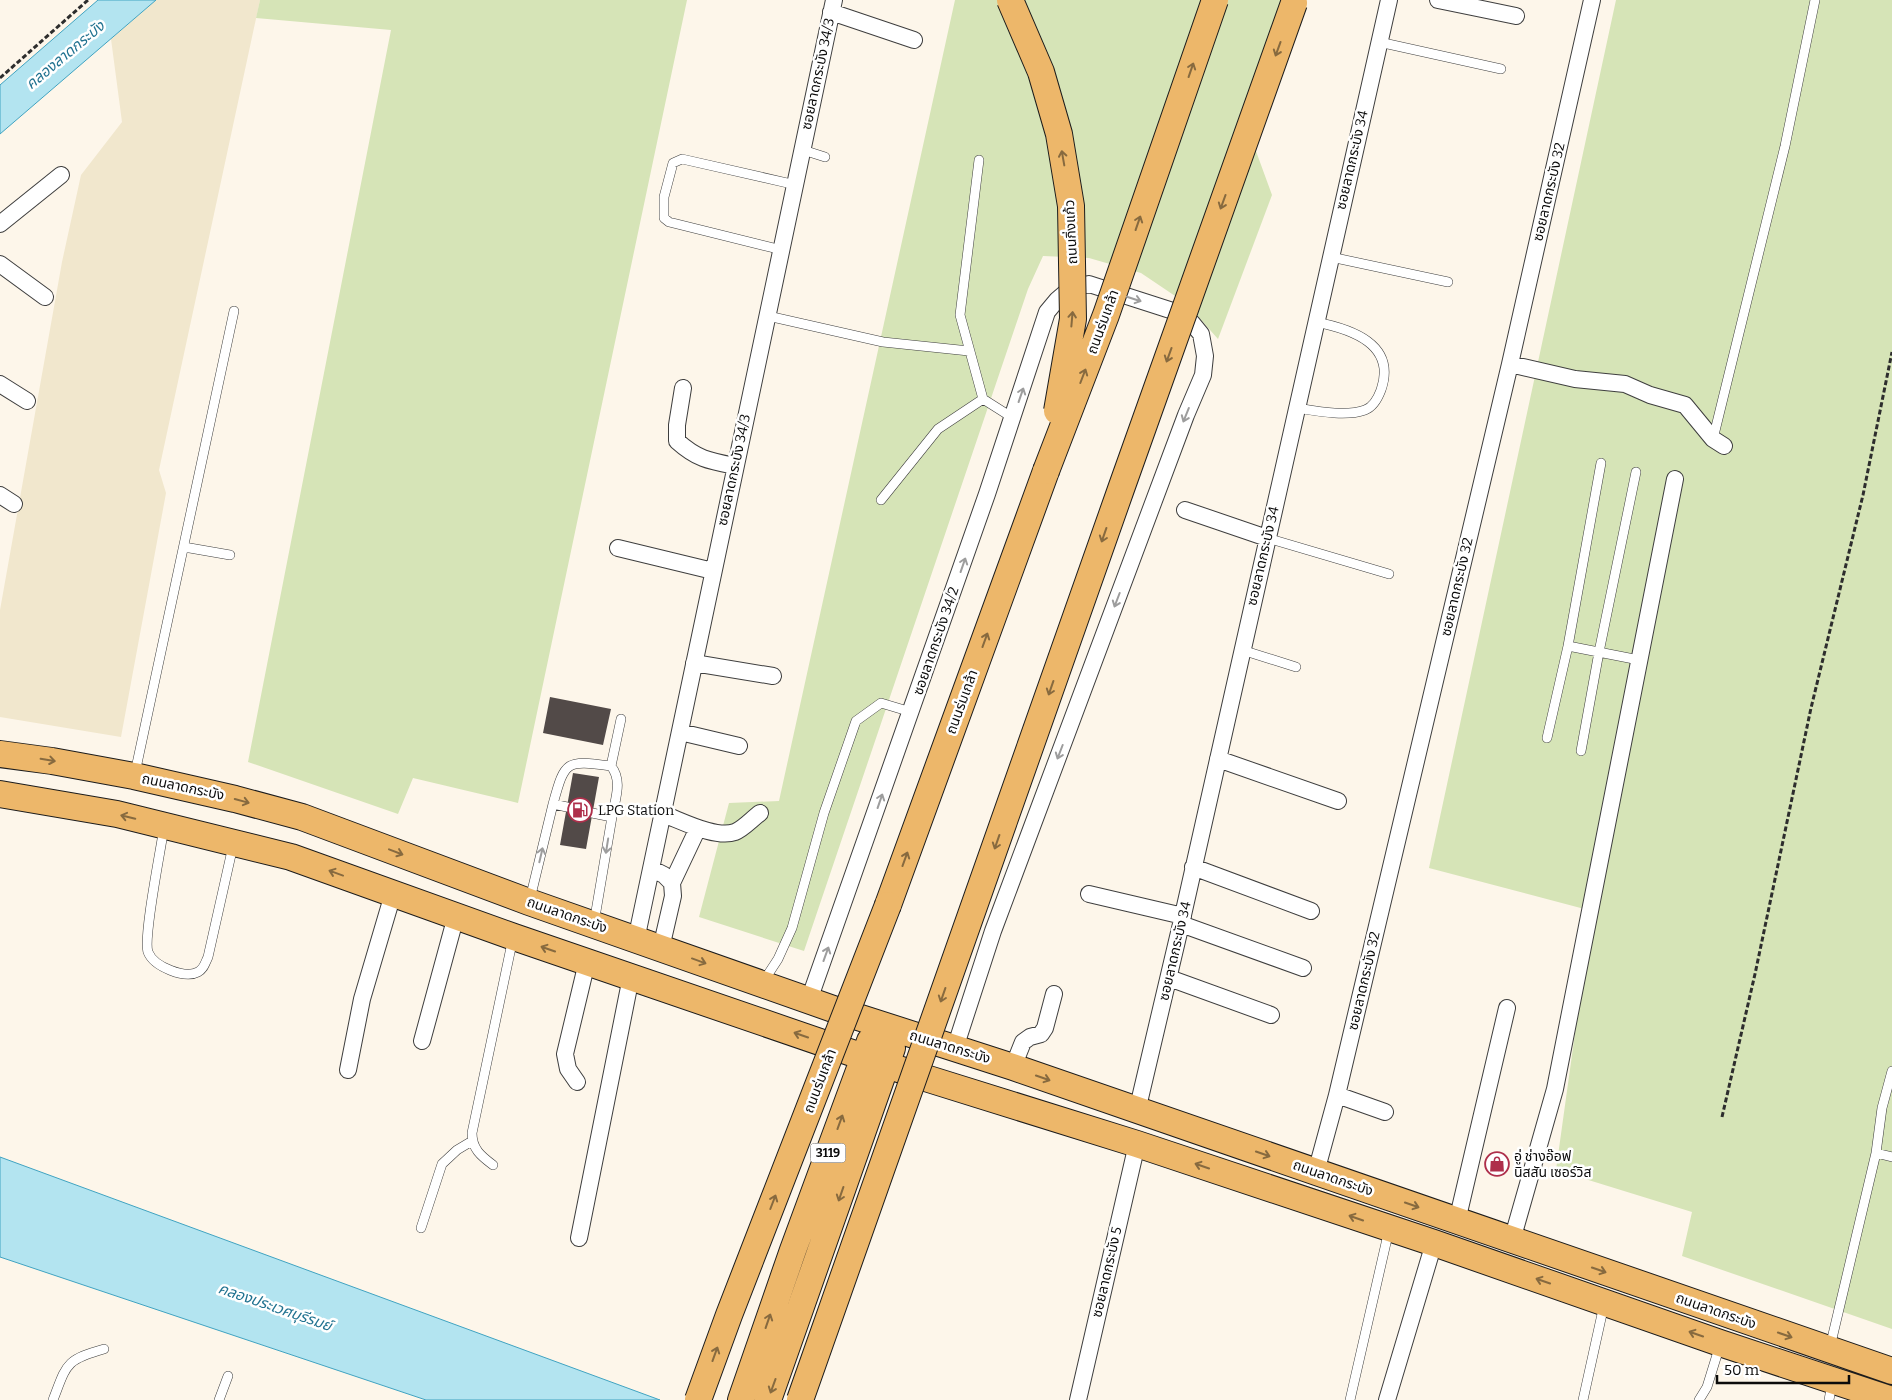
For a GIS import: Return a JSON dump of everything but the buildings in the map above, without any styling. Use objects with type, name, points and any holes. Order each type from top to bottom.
[{"type":"main road","name":"ถนนกิ่งแก้ว","points":[[1010,0],[1042,72],[1058,134],[1071,206],[1073,319],[1046,471]]},
{"type":"main road","name":"ถนนร่มเกล้า","points":[[698,1400],[729,1315],[888,905],[1046,471],[1106,315],[1215,0]]},
{"type":"main road","points":[[800,1400],[1121,489],[1296,1]]},
{"type":"main road","name":"ถนนลาดกระบัง","points":[[0,754],[52,761],[134,776],[302,816],[529,902],[762,984],[887,1027],[1013,1067],[1892,1371]]},
{"type":"main road","name":"ถนนลาดกระบัง","points":[[0,794],[117,814],[291,857],[514,937],[875,1061],[1137,1144],[1434,1243],[1720,1343],[1831,1390],[1892,1400]]},
{"type":"main road","points":[[291,857],[302,816]]},
{"type":"main road","points":[[875,1061],[887,1027]]},
{"type":"main road","name":"3119","points":[[740,1400],[793,1250],[875,1061]]},
{"type":"main road","name":"3119","points":[[768,1400],[819,1258],[875,1061]]},
{"type":"street","name":"ซอยลาดกระบัง 34","points":[[1137,1111],[1169,978],[1388,0]]},
{"type":"street","points":[[1438,0],[1516,16]]},
{"type":"street","name":"ซอยลาดกระบัง 32","points":[[1316,1172],[1510,364],[1592,0]]},
{"type":"street","points":[[832,6],[914,40]]},
{"type":"street","name":"ซอยลาดกระบัง 34/3","points":[[636,940],[796,185],[832,6]]},
{"type":"street","points":[[0,224],[61,175]]},
{"type":"street","points":[[0,264],[45,297]]},
{"type":"street","name":"ซอยลาดกระบัง 34/2","points":[[809,1000],[911,712],[1048,312],[1057,300],[1071,288],[1089,284],[1173,311],[1192,323],[1201,334],[1206,356],[1203,375],[1186,415],[993,931],[955,1048]]},
{"type":"street","points":[[1510,364],[1575,379],[1625,384],[1650,396],[1685,405],[1719,442]]},
{"type":"street","points":[[0,384],[27,401]]},
{"type":"street","points":[[683,388],[677,425],[677,441],[688,451],[704,460],[735,466]]},
{"type":"street","points":[[1512,1240],[1555,1089],[1675,479]]},
{"type":"street","points":[[0,495],[14,504]]},
{"type":"street","points":[[1185,510],[1267,538]]},
{"type":"street","points":[[618,548],[713,570]]},
{"type":"street","points":[[694,663],[772,676]]},
{"type":"street","points":[[680,732],[739,746]]},
{"type":"street","points":[[1218,760],[1338,801]]},
{"type":"street","points":[[663,814],[698,828],[723,834],[736,832],[760,813]]},
{"type":"street","points":[[661,948],[673,896],[672,883],[698,828]]},
{"type":"street","points":[[1193,868],[1311,911]]},
{"type":"street","points":[[652,869],[664,875],[672,883]]},
{"type":"street","points":[[348,1070],[357,1022],[393,894]]},
{"type":"street","points":[[1089,894],[1182,920],[1303,968]]},
{"type":"street","points":[[422,1042],[456,916]]},
{"type":"street","points":[[577,1082],[568,1068],[565,1054],[587,962]]},
{"type":"street","points":[[579,1238],[631,977]]},
{"type":"street","points":[[1169,978],[1271,1015]]},
{"type":"street","points":[[1013,1067],[1023,1042],[1030,1037],[1041,1034],[1045,1028],[1054,994]]},
{"type":"street","points":[[1457,1221],[1507,1008]]},
{"type":"street","points":[[1336,1095],[1384,1112]]},
{"type":"street","name":"ซอยลาดกระบัง 5","points":[[1078,1400],[1137,1144]]},
{"type":"street","points":[[1387,1400],[1434,1243]]},
{"type":"lane","points":[[1719,442],[1785,146],[1815,0]]},
{"type":"lane","points":[[1379,42],[1501,69]]},
{"type":"lane","points":[[803,150],[825,158]]},
{"type":"lane","points":[[782,250],[669,222],[664,218],[664,198],[673,163],[682,159],[796,185]]},
{"type":"lane","points":[[979,160],[960,314],[983,399],[1013,418]]},
{"type":"lane","points":[[1331,257],[1448,282]]},
{"type":"lane","points":[[134,776],[234,311]]},
{"type":"lane","points":[[768,316],[883,342],[969,351]]},
{"type":"lane","points":[[1297,408],[1319,412],[1351,414],[1367,410],[1378,399],[1383,384],[1384,366],[1379,351],[1352,332],[1340,327],[1316,322]]},
{"type":"lane","points":[[881,500],[938,429],[983,399]]},
{"type":"lane","points":[[1547,738],[1568,646],[1601,462]]},
{"type":"lane","points":[[1581,751],[1636,472]]},
{"type":"lane","points":[[1267,538],[1389,574]]},
{"type":"lane","points":[[184,547],[230,555]]},
{"type":"lane","points":[[1568,646],[1639,660]]},
{"type":"lane","points":[[1242,650],[1296,667]]},
{"type":"lane","points":[[762,984],[778,959],[792,928],[824,813],[856,721],[882,703],[911,712]]},
{"type":"lane","points":[[594,924],[617,790],[617,775],[611,766],[622,720]]},
{"type":"lane","points":[[529,902],[559,782],[566,768],[572,764],[585,763],[611,766]]},
{"type":"lane","points":[[553,804],[566,807]]},
{"type":"lane","points":[[592,813],[612,817]]},
{"type":"lane","points":[[164,826],[149,923],[148,952],[154,961],[164,969],[176,972],[196,974],[203,968],[208,957],[234,843]]},
{"type":"lane","points":[[493,1166],[478,1154],[472,1141],[472,1132],[514,937]]},
{"type":"lane","points":[[1829,1350],[1876,1153],[1882,1108],[1892,1071]]},
{"type":"lane","points":[[1882,1108],[1892,1111]]},
{"type":"lane","points":[[421,1228],[442,1164],[457,1150],[472,1141]]},
{"type":"lane","points":[[1876,1153],[1892,1157]]},
{"type":"lane","points":[[1350,1400],[1389,1229]]},
{"type":"lane","points":[[1583,1400],[1604,1303]]},
{"type":"lane","points":[[1699,1400],[1707,1387],[1720,1343]]},
{"type":"lane","points":[[53,1400],[66,1368],[70,1364],[80,1356],[104,1349]]},
{"type":"lane","points":[[219,1400],[228,1376]]},
{"type":"path","points":[[0,78],[88,0]]},
{"type":"path","points":[[1722,1117],[1755,974],[1811,708],[1862,495],[1892,352]]},
{"type":"shaded area","points":[[156,0],[260,0],[159,470],[166,493],[121,737],[0,717],[0,610],[62,262],[81,175],[122,122],[111,39]]},
{"type":"green space","points":[[260,0],[687,0],[518,803],[413,778],[398,814],[248,762],[391,30],[256,18]]},
{"type":"green space","points":[[955,0],[1297,0],[1249,132],[1272,195],[1218,339],[1187,304],[1141,273],[1089,258],[1043,256],[1028,289],[804,951],[699,917],[729,803],[779,801]]},
{"type":"green space","points":[[1616,0],[1892,0],[1892,1329],[1682,1256],[1692,1212],[1556,1170],[1592,911],[1429,868]]},
{"type":"water","name":"คลองลาดกระบัง","points":[[98,0],[156,0],[0,134],[0,85]]},
{"type":"water","name":"คลองประเวศบุรีรมย์","points":[[0,1157],[660,1400],[426,1400],[0,1257]]},
{"type":"place","name":"LPG Station","points":[[580,810]]},
{"type":"place","name":"อู่ ช่างอ๊อฟ นิสสัน เซอร์วิส","points":[[1497,1164]]}]
